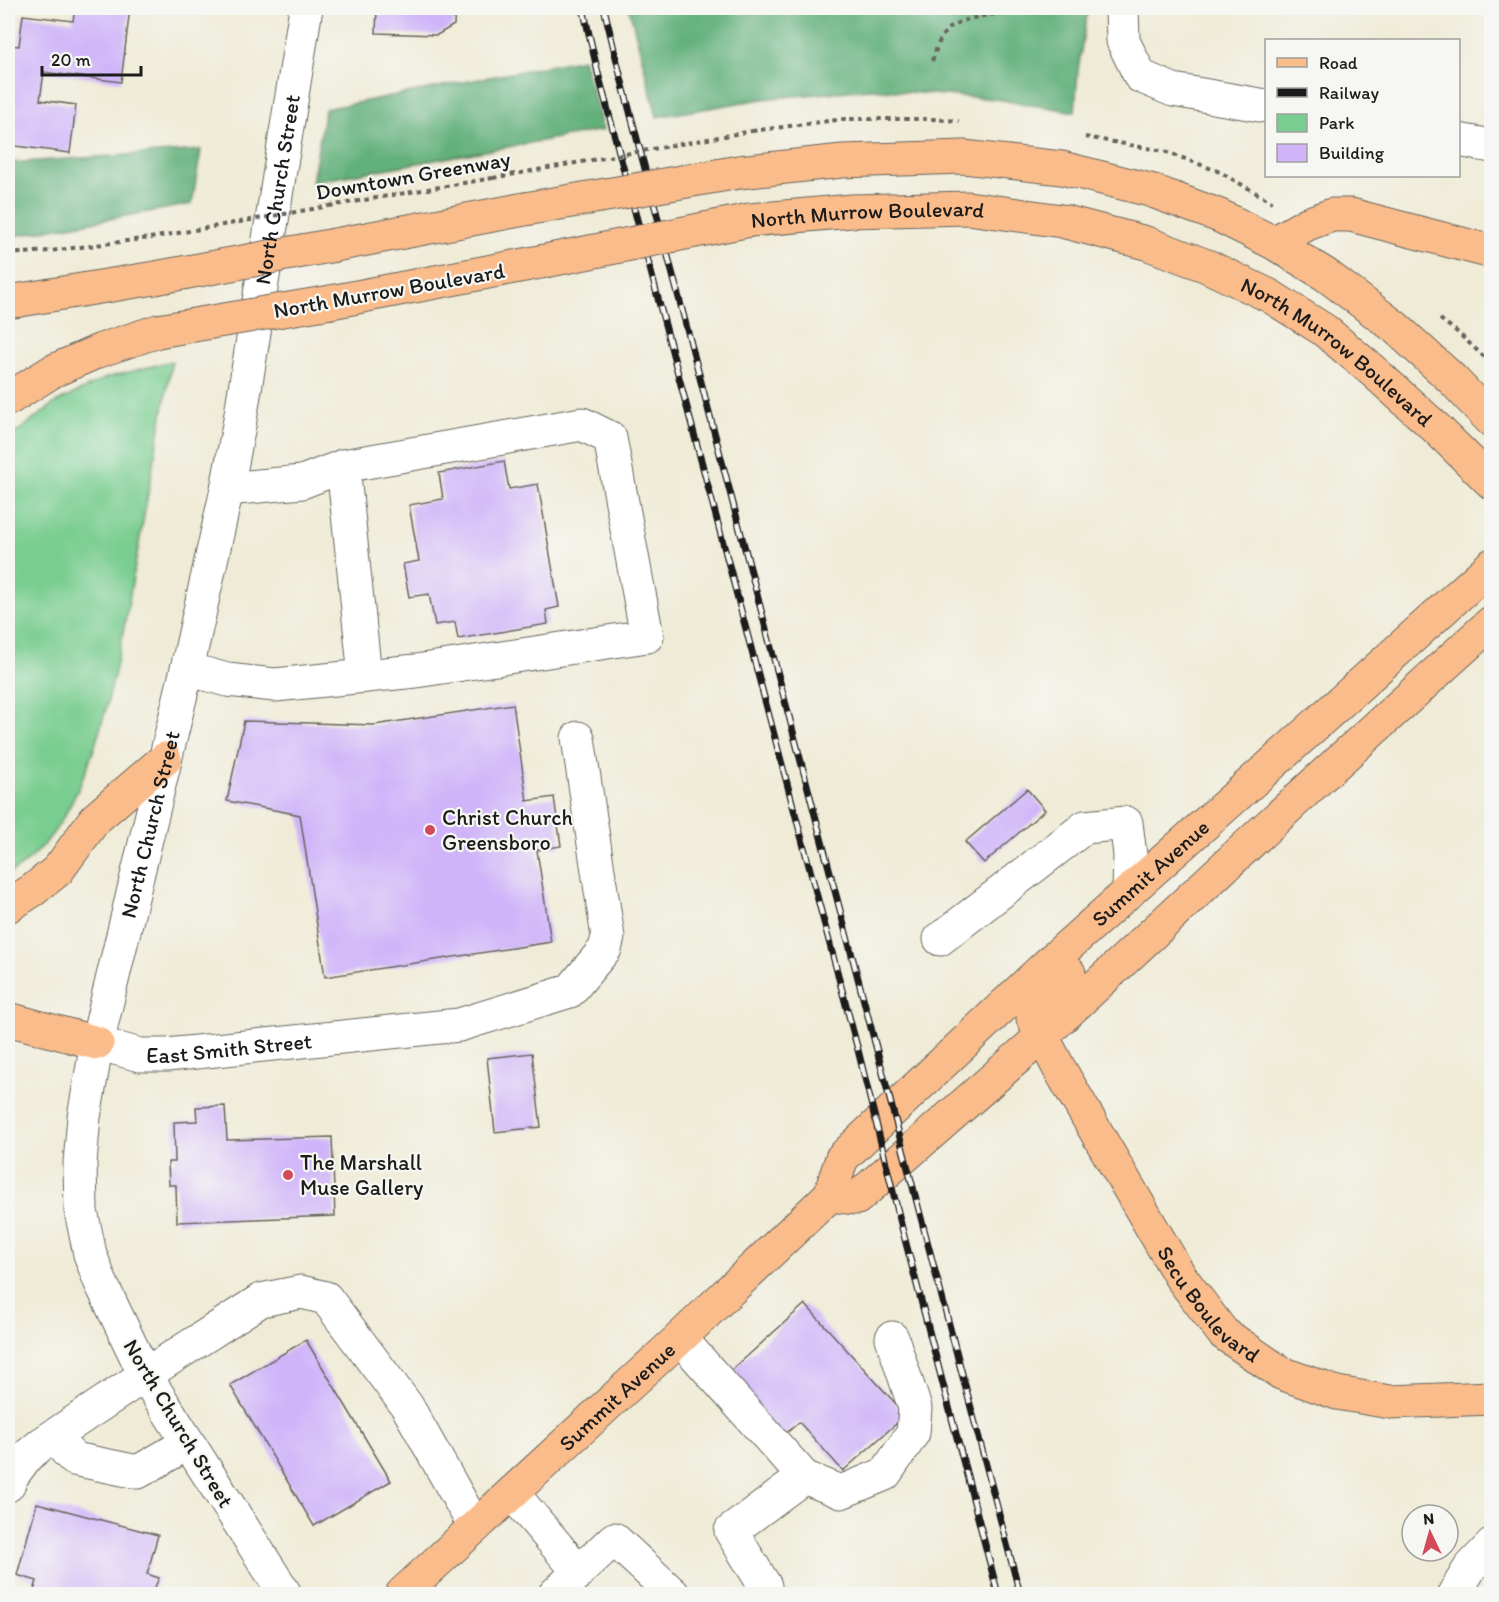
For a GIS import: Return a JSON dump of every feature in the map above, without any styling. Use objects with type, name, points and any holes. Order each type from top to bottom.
[{"type":"main road","points":[[8,302],[155,278],[525,209],[739,172],[842,160],[964,157],[1062,168],[1150,190],[1220,216],[1274,243],[1326,274],[1395,327],[1452,379],[1491,421]]},
{"type":"main road","name":"North Murrow Boulevard","points":[[8,399],[53,371],[101,350],[158,331],[332,302],[750,220],[852,211],[968,208],[1062,221],[1146,243],[1207,266],[1270,296],[1324,330],[1373,371],[1435,427],[1491,483]]},
{"type":"main road","points":[[1274,243],[1307,224],[1332,215],[1351,215],[1491,252]]},
{"type":"main road","name":"Summit Avenue","points":[[402,1594],[680,1338],[830,1195],[842,1158],[1051,961],[1491,565]]},
{"type":"main road","name":"Summit Avenue","points":[[830,1195],[857,1198],[1042,1036],[1491,622]]},
{"type":"main road","points":[[8,906],[58,870],[94,819],[165,759]]},
{"type":"main road","name":"Secu Boulevard","points":[[1271,765],[1227,831],[1043,998],[1034,1010],[1033,1019],[1180,1276],[1223,1333],[1281,1373],[1337,1393],[1390,1402],[1491,1398]]},
{"type":"main road","name":"East Smith Street","points":[[8,1018],[97,1042]]},
{"type":"street","name":"North Church Street","points":[[285,1594],[146,1375],[100,1281],[90,1254],[81,1211],[80,1163],[97,1042],[187,669],[227,489],[306,8]]},
{"type":"street","points":[[1108,8],[1140,76],[1173,90],[1265,106]]},
{"type":"street","points":[[1460,140],[1491,146]]},
{"type":"street","points":[[187,669],[227,680],[274,685],[416,671],[647,636],[610,438],[582,424],[343,466],[302,482],[227,489]]},
{"type":"street","points":[[343,466],[365,676]]},
{"type":"street","name":"East Smith Street","points":[[97,1042],[140,1055],[167,1055],[459,1025],[570,991],[606,949],[608,937],[578,738]]},
{"type":"street","points":[[940,939],[1085,827],[1126,823],[1130,855],[1129,892]]},
{"type":"street","points":[[8,1485],[26,1457],[146,1375],[261,1300],[301,1292],[326,1298],[407,1406],[475,1527]]},
{"type":"street","points":[[680,1338],[804,1477],[841,1492],[885,1474],[913,1433],[915,1408],[892,1338]]},
{"type":"street","points":[[53,1437],[75,1459],[138,1472],[188,1443]]},
{"type":"street","points":[[765,1586],[731,1531],[804,1477]]},
{"type":"street","points":[[512,1493],[579,1572]]},
{"type":"street","points":[[555,1594],[614,1539],[673,1594]]},
{"type":"street","points":[[1454,1594],[1470,1568],[1491,1545]]},
{"type":"path","points":[[932,61],[937,45],[946,29],[959,22],[979,16],[1108,8]]},
{"type":"path","name":"Downtown Greenway","points":[[8,254],[150,238],[752,131]]},
{"type":"green space","points":[[629,8],[1088,8],[1078,70],[1075,112],[995,99],[870,89],[762,99],[657,117]]},
{"type":"green space","points":[[583,59],[603,130],[312,182],[325,109]]},
{"type":"green space","points":[[201,150],[192,204],[8,237],[8,163]]},
{"type":"green space","points":[[172,361],[123,632],[100,728],[84,775],[64,816],[39,850],[8,874],[8,439],[55,403],[106,378]]},
{"type":"building","points":[[75,8],[130,8],[121,82],[44,72],[40,100],[76,105],[70,153],[8,145],[8,45],[19,46],[23,15],[73,21]]},
{"type":"building","points":[[377,8],[455,8],[454,25],[437,35],[376,33]]},
{"type":"building","points":[[504,461],[509,489],[538,484],[559,607],[546,610],[548,624],[458,639],[455,622],[435,625],[429,594],[409,597],[403,564],[419,561],[409,505],[443,499],[439,473]]},
{"type":"building","name":"Christ Church Greensboro","points":[[513,704],[527,801],[554,797],[561,846],[537,850],[551,942],[325,977],[300,815],[227,801],[244,721],[374,725]]},
{"type":"building","points":[[1027,789],[1045,810],[984,863],[965,842]]},
{"type":"building","points":[[532,1053],[541,1127],[495,1132],[487,1058]]},
{"type":"building","points":[[225,1106],[227,1140],[332,1137],[335,1216],[177,1222],[176,1185],[169,1185],[168,1162],[175,1162],[174,1122],[197,1121],[196,1107]]},
{"type":"building","points":[[805,1304],[906,1415],[843,1471],[799,1422],[780,1439],[724,1377]]},
{"type":"building","points":[[306,1340],[391,1481],[314,1526],[230,1385]]},
{"type":"building","points":[[37,1503],[158,1535],[147,1574],[159,1578],[152,1594],[33,1594],[37,1581],[17,1575]]},
{"type":"railway","points":[[583,8],[598,73],[858,1050],[998,1594]]},
{"type":"railway","points":[[604,8],[1020,1594]]},
{"type":"place","name":"Christ Church Greensboro","points":[[430,830]]},
{"type":"place","name":"The Marshall Muse Gallery","points":[[288,1175]]}]
